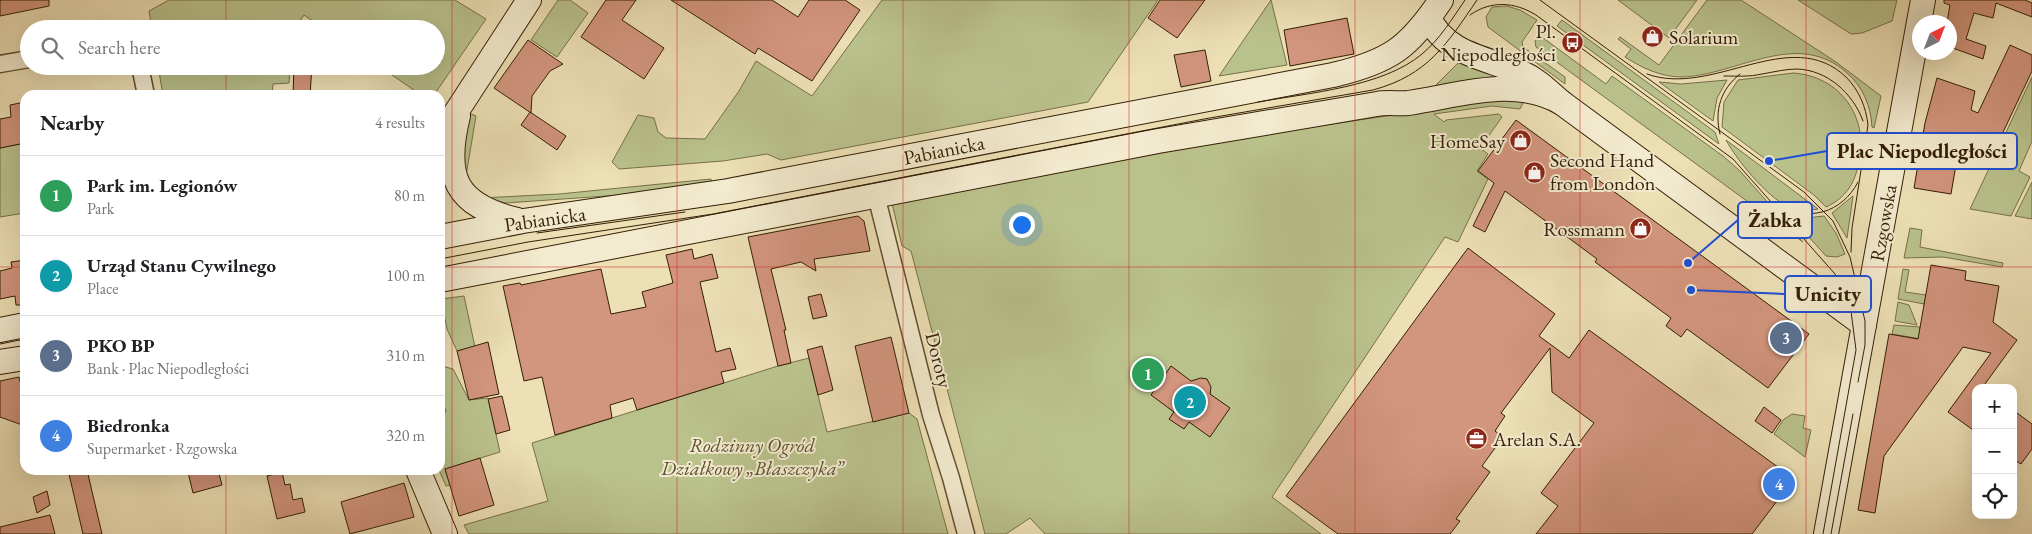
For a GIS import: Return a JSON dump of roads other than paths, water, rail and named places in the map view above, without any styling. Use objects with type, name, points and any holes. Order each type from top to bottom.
[{"type":"street","points":[[445,130],[476,78],[529,0]]},
{"type":"street","name":"Rzgowska","points":[[1826,534],[1923,0]]},
{"type":"street","points":[[1435,9],[1435,31],[1447,43],[1522,73],[1547,88],[1562,103],[1864,325]]},
{"type":"street","name":"Pabianicka","points":[[445,236],[523,221],[728,191],[1333,75],[1369,65],[1390,55],[1410,40],[1435,9]]},
{"type":"street","points":[[0,64],[20,61]]},
{"type":"street","points":[[142,75],[145,90]]},
{"type":"street","name":"Pabianicka","points":[[445,279],[1158,141],[1385,103],[1405,103],[1482,90],[1516,88],[1543,94],[1562,103]]},
{"type":"street","points":[[460,107],[452,148],[452,166],[459,186],[480,207],[501,216],[523,221]]},
{"type":"street","name":"Doroty","points":[[876,195],[931,415],[966,534]]},
{"type":"street","points":[[0,330],[20,326]]},
{"type":"street","points":[[0,362],[20,359]]},
{"type":"street","points":[[420,475],[445,534]]},
{"type":"tram line","points":[[1258,102],[1344,87],[1387,74],[1406,65],[1422,54],[1434,42],[1465,0]]},
{"type":"tram line","points":[[445,258],[528,242],[713,214],[1204,119],[1373,90],[1392,84],[1422,67],[1456,31],[1477,0]]},
{"type":"tram line","points":[[1540,0],[1804,192],[1833,221],[1850,257],[1865,321],[1865,345],[1858,382]]},
{"type":"tram line","points":[[1470,15],[1486,7],[1503,4],[1520,7],[1536,15],[1733,159],[1835,274],[1845,293],[1851,311],[1856,350],[1823,534]]},
{"type":"tram line","points":[[1647,74],[1672,79],[1698,77],[1776,59],[1801,58],[1824,63],[1846,77],[1855,87],[1861,99],[1868,125],[1852,228],[1851,252]]},
{"type":"tram line","points":[[1724,76],[1752,76],[1784,70],[1808,70],[1838,85],[1853,101],[1863,121]]},
{"type":"tram line","points":[[1720,134],[1718,117],[1721,101],[1728,86],[1740,74]]},
{"type":"tram line","points":[[1778,204],[1789,210],[1801,213],[1823,212],[1834,208],[1843,201],[1858,182]]},
{"type":"tram line","points":[[537,233],[685,212]]},
{"type":"tram line","points":[[0,344],[20,340]]},
{"type":"tram line","points":[[1831,534],[1853,414]]},
{"type":"place","name":"Solarium","points":[[1653,37]]},
{"type":"place","name":"Pl. Niepodległości","points":[[1572,42]]},
{"type":"place","name":"HomeSay","points":[[1521,141]]},
{"type":"place","name":"Plac Niepodległości","points":[[1769,161]]},
{"type":"place","name":"Second Hand from London","points":[[1534,172]]},
{"type":"place","name":"Rossmann","points":[[1641,229]]},
{"type":"place","name":"Żabka","points":[[1688,263]]},
{"type":"place","name":"Unicity","points":[[1691,290]]},
{"type":"place","name":"PKO BP","points":[[1786,338]]},
{"type":"place","name":"Park im. Legionów","points":[[1148,374]]},
{"type":"place","name":"Urząd Stanu Cywilnego","points":[[1190,402]]},
{"type":"place","name":"Arelan S.A.","points":[[1477,439]]},
{"type":"place","name":"Biedronka","points":[[1779,484]]},
{"type":"park label","name":"Rodzinny Ogród Działkowy „Błaszczyka”","points":[[752,456]]}]
